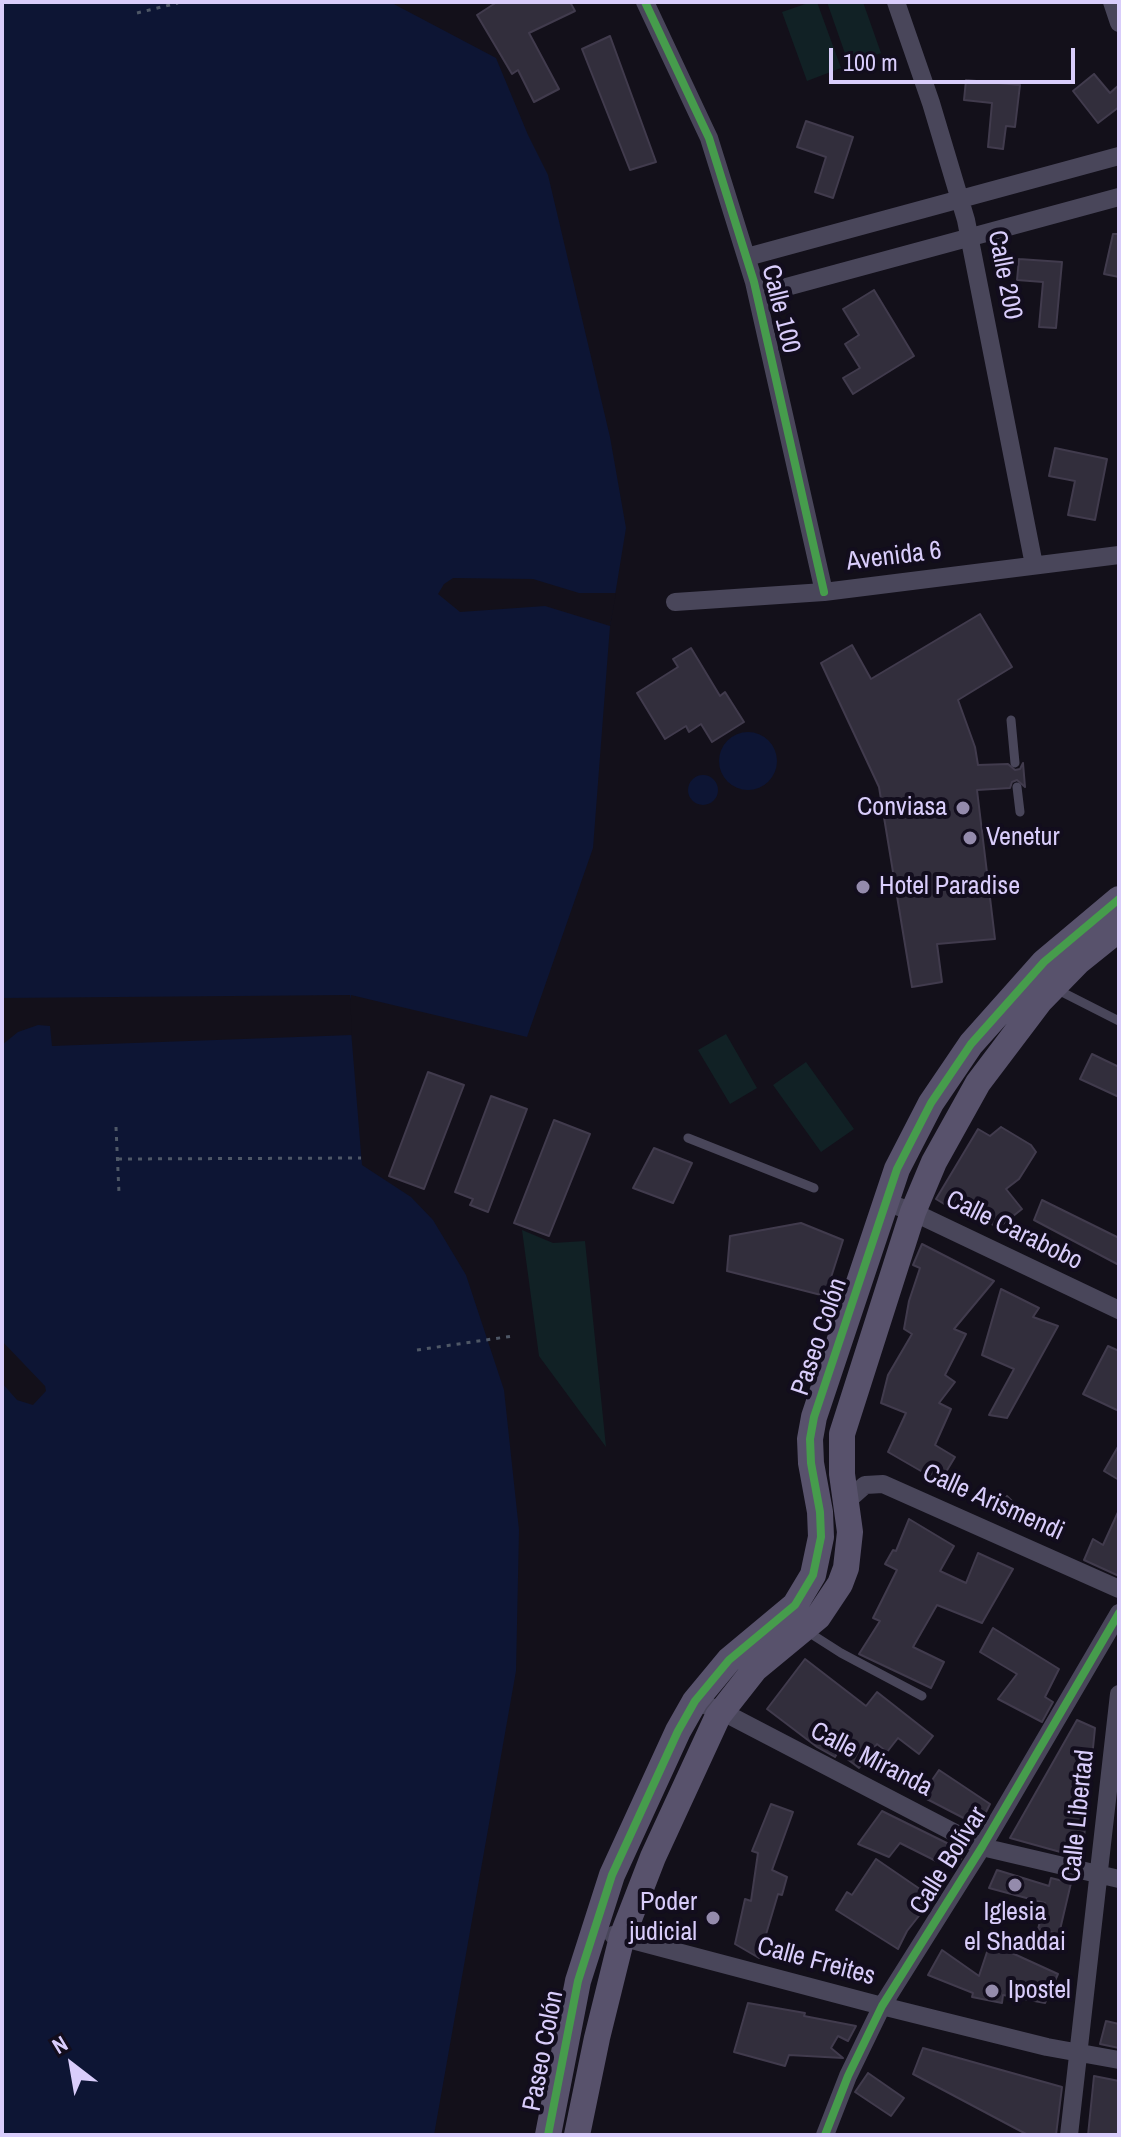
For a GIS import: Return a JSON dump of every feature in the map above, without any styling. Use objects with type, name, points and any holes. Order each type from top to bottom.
[{"type":"street","name":"Calle 100","points":[[645,2],[709,138],[747,257],[824,592]]},
{"type":"street","name":"Calle 200","points":[[896,2],[970,237],[1034,565]]},
{"type":"street","points":[[1112,2],[1119,23]]},
{"type":"street","points":[[747,257],[1119,156]]},
{"type":"street","points":[[757,295],[1119,197]]},
{"type":"street","name":"Avenida 6","points":[[675,602],[824,592],[1119,555]]},
{"type":"street","name":"Paseo Colón","points":[[577,2135],[622,1937],[653,1857],[721,1711],[755,1669],[805,1630],[830,1600],[846,1568],[850,1532],[842,1434],[913,1212],[934,1162],[962,1110],[1000,1051],[1053,987],[1074,950],[1119,899]]},
{"type":"street","name":"Paseo Colón","points":[[548,2135],[575,1995],[612,1875],[678,1731],[695,1701],[729,1660],[795,1605],[813,1575],[821,1537],[812,1474],[810,1439],[814,1417],[897,1169],[946,1079],[1022,984],[1074,950],[1119,929]]},
{"type":"street","name":"Calle Carabobo","points":[[886,1202],[1119,1310]]},
{"type":"street","points":[[810,1439],[841,1446]]},
{"type":"street","name":"Calle Arismendi","points":[[847,1501],[865,1485],[883,1484],[1119,1589]]},
{"type":"street","name":"Calle Bolívar","points":[[825,2135],[848,2076],[882,2006],[982,1847],[1119,1613]]},
{"type":"street","name":"Calle Libertad","points":[[1069,2135],[1119,1694]]},
{"type":"street","name":"Calle Miranda","points":[[695,1701],[721,1711],[982,1847],[1119,1879]]},
{"type":"street","name":"Calle Freites","points":[[595,1930],[1047,2047],[1119,2060]]},
{"type":"lane","points":[[1011,720],[1015,763]]},
{"type":"lane","points":[[1017,787],[1020,812]]},
{"type":"lane","points":[[1053,987],[1119,1021]]},
{"type":"lane","points":[[688,1138],[814,1188]]},
{"type":"lane","points":[[805,1630],[922,1696]]},
{"type":"path","points":[[155,2],[157,8]]},
{"type":"path","points":[[137,13],[178,3]]},
{"type":"path","points":[[116,1127],[119,1193]]},
{"type":"path","points":[[118,1159],[361,1158]]},
{"type":"path","points":[[417,1350],[513,1336]]},
{"type":"shaded area","points":[[817,2],[841,68],[807,81],[782,12]]},
{"type":"shaded area","points":[[827,2],[863,2],[881,53],[849,65]]},
{"type":"shaded area","points":[[726,1034],[757,1088],[730,1104],[698,1050]]},
{"type":"shaded area","points":[[806,1062],[854,1129],[821,1152],[773,1085]]},
{"type":"shaded area","points":[[522,1230],[553,1243],[585,1241],[606,1447],[539,1356]]},
{"type":"water","points":[[2,2],[390,2],[496,58],[548,175],[610,437],[626,528],[610,626],[593,848],[527,1037],[351,995],[349,1006],[362,1165],[411,1197],[433,1220],[466,1275],[504,1390],[519,1530],[516,1671],[434,2135],[2,2135]]},
{"type":"water","points":[[748,732],[768,741],[777,761],[768,781],[748,790],[728,781],[719,761],[728,741]]},
{"type":"water","points":[[703,775],[714,779],[718,790],[714,801],[703,805],[692,801],[688,790],[692,779]]},
{"type":"pier","points":[[453,578],[533,579],[579,593],[616,593],[610,626],[545,606],[460,612],[438,594],[444,584]]},
{"type":"pier","points":[[350,995],[352,1035],[52,1046],[50,1026],[38,1025],[18,1032],[2,1045],[2,998]]},
{"type":"pier","points":[[2,1341],[45,1386],[46,1391],[33,1405],[17,1400],[2,1383]]},
{"type":"building","points":[[497,2],[570,2],[575,11],[529,33],[559,89],[534,102],[518,70],[512,74],[477,15]]},
{"type":"building","points":[[610,36],[656,162],[630,170],[582,49]]},
{"type":"building","points":[[1094,74],[1110,93],[1119,85],[1119,107],[1098,123],[1073,91]]},
{"type":"building","points":[[966,80],[1020,85],[1015,127],[1006,126],[1003,149],[988,147],[992,103],[964,100]]},
{"type":"building","points":[[806,121],[853,137],[833,198],[815,192],[826,157],[797,147]]},
{"type":"building","points":[[1113,234],[1119,234],[1119,277],[1104,274]]},
{"type":"building","points":[[1019,259],[1062,262],[1056,328],[1039,327],[1043,282],[1017,280]]},
{"type":"building","points":[[874,290],[914,356],[853,394],[843,378],[860,368],[845,344],[859,335],[843,309]]},
{"type":"building","points":[[1055,448],[1107,459],[1095,520],[1068,515],[1075,481],[1049,476]]},
{"type":"building","points":[[980,614],[1012,667],[958,700],[975,747],[978,765],[1008,764],[1015,770],[1020,769],[1023,763],[1025,787],[1017,780],[1012,782],[1010,788],[977,790],[995,939],[937,944],[942,982],[912,987],[879,787],[821,663],[852,645],[871,679]]},
{"type":"building","points":[[691,648],[720,696],[725,692],[744,722],[712,742],[701,724],[689,732],[686,726],[665,739],[637,693],[678,667],[673,659]]},
{"type":"building","points":[[1092,1054],[1119,1067],[1119,1097],[1080,1079]]},
{"type":"building","points":[[428,1072],[464,1085],[424,1189],[389,1176]]},
{"type":"building","points":[[491,1096],[527,1109],[488,1212],[470,1205],[473,1199],[455,1192]]},
{"type":"building","points":[[554,1120],[590,1134],[549,1236],[514,1223]]},
{"type":"building","points":[[1001,1127],[1031,1145],[1036,1152],[1019,1179],[1006,1189],[1022,1209],[998,1228],[978,1216],[972,1221],[936,1199],[978,1129],[990,1136]]},
{"type":"building","points":[[654,1148],[692,1163],[673,1203],[633,1188]]},
{"type":"building","points":[[1042,1200],[1119,1238],[1119,1265],[1034,1220]]},
{"type":"building","points":[[801,1223],[843,1240],[825,1296],[727,1271],[730,1236]]},
{"type":"building","points":[[922,1244],[994,1281],[954,1329],[966,1334],[945,1375],[955,1382],[939,1403],[951,1409],[935,1445],[955,1457],[940,1482],[888,1452],[906,1413],[881,1403],[888,1375],[912,1334],[904,1329],[920,1268],[913,1265]]},
{"type":"building","points":[[1001,1289],[1039,1308],[1033,1317],[1058,1326],[1007,1418],[989,1415],[1014,1369],[982,1355]]},
{"type":"building","points":[[1108,1346],[1119,1351],[1119,1411],[1083,1394]]},
{"type":"building","points":[[1119,1445],[1119,1480],[1104,1471]]},
{"type":"building","points":[[1007,1496],[1020,1509],[1012,1522],[995,1513]]},
{"type":"building","points":[[1119,1510],[1119,1576],[1084,1560],[1093,1539],[1103,1545]]},
{"type":"building","points":[[909,1519],[954,1546],[940,1571],[966,1583],[978,1553],[1013,1569],[982,1623],[937,1605],[913,1647],[944,1662],[931,1688],[859,1654],[880,1621],[873,1618],[897,1570],[885,1564],[893,1550],[896,1551]]},
{"type":"building","points":[[993,1628],[1059,1669],[1045,1697],[1053,1702],[1042,1722],[998,1699],[1017,1674],[980,1652]]},
{"type":"building","points":[[805,1659],[866,1706],[877,1692],[933,1736],[919,1754],[898,1738],[887,1752],[877,1744],[859,1768],[838,1752],[835,1757],[817,1747],[767,1709]]},
{"type":"building","points":[[1077,1720],[1095,1728],[1082,1858],[1010,1838]]},
{"type":"building","points":[[939,1770],[990,1804],[979,1826],[921,1796]]},
{"type":"building","points":[[771,1804],[793,1812],[772,1870],[787,1877],[782,1895],[778,1894],[759,1958],[735,1944],[745,1899],[751,1901],[758,1853],[752,1851]]},
{"type":"building","points":[[882,1811],[965,1852],[954,1870],[900,1843],[889,1857],[858,1844]]},
{"type":"building","points":[[876,1859],[933,1898],[907,1931],[898,1949],[836,1910],[847,1892],[852,1895]]},
{"type":"building","points":[[997,1870],[1049,1886],[1051,1878],[1071,1883],[1059,1934],[1038,1929],[1045,1903],[989,1888]]},
{"type":"building","points":[[990,1943],[1058,1974],[1045,2003],[1003,1995],[1002,2003],[972,1997],[973,1993],[928,1975],[942,1950],[979,1976]]},
{"type":"building","points":[[748,2003],[856,2026],[848,2041],[838,2036],[831,2048],[843,2058],[789,2055],[785,2066],[734,2052]]},
{"type":"building","points":[[1106,2021],[1119,2024],[1119,2048],[1100,2044]]},
{"type":"building","points":[[923,2048],[1062,2087],[1056,2135],[1028,2135],[913,2074]]},
{"type":"building","points":[[868,2073],[904,2098],[891,2116],[855,2092]]},
{"type":"building","points":[[1094,2076],[1119,2081],[1119,2135],[1088,2135]]},
{"type":"cycle path","points":[[645,2],[709,138],[754,282],[824,592]]},
{"type":"cycle path","points":[[548,2135],[578,1981],[612,1875],[678,1731],[695,1701],[729,1660],[795,1605],[813,1575],[821,1537],[811,1463],[810,1439],[814,1417],[897,1169],[931,1103],[971,1044],[1044,962],[1119,899]]},
{"type":"cycle path","points":[[825,2135],[848,2076],[882,2006],[982,1847],[1119,1613]]},
{"type":"place","name":"Conviasa","points":[[963,808]]},
{"type":"place","name":"Venetur","points":[[970,838]]},
{"type":"place","name":"Hotel Paradise","points":[[863,887]]},
{"type":"place","name":"Iglesia el Shaddai","points":[[1015,1885]]},
{"type":"place","name":"Poder judicial","points":[[713,1918]]},
{"type":"place","name":"Ipostel","points":[[992,1991]]}]
